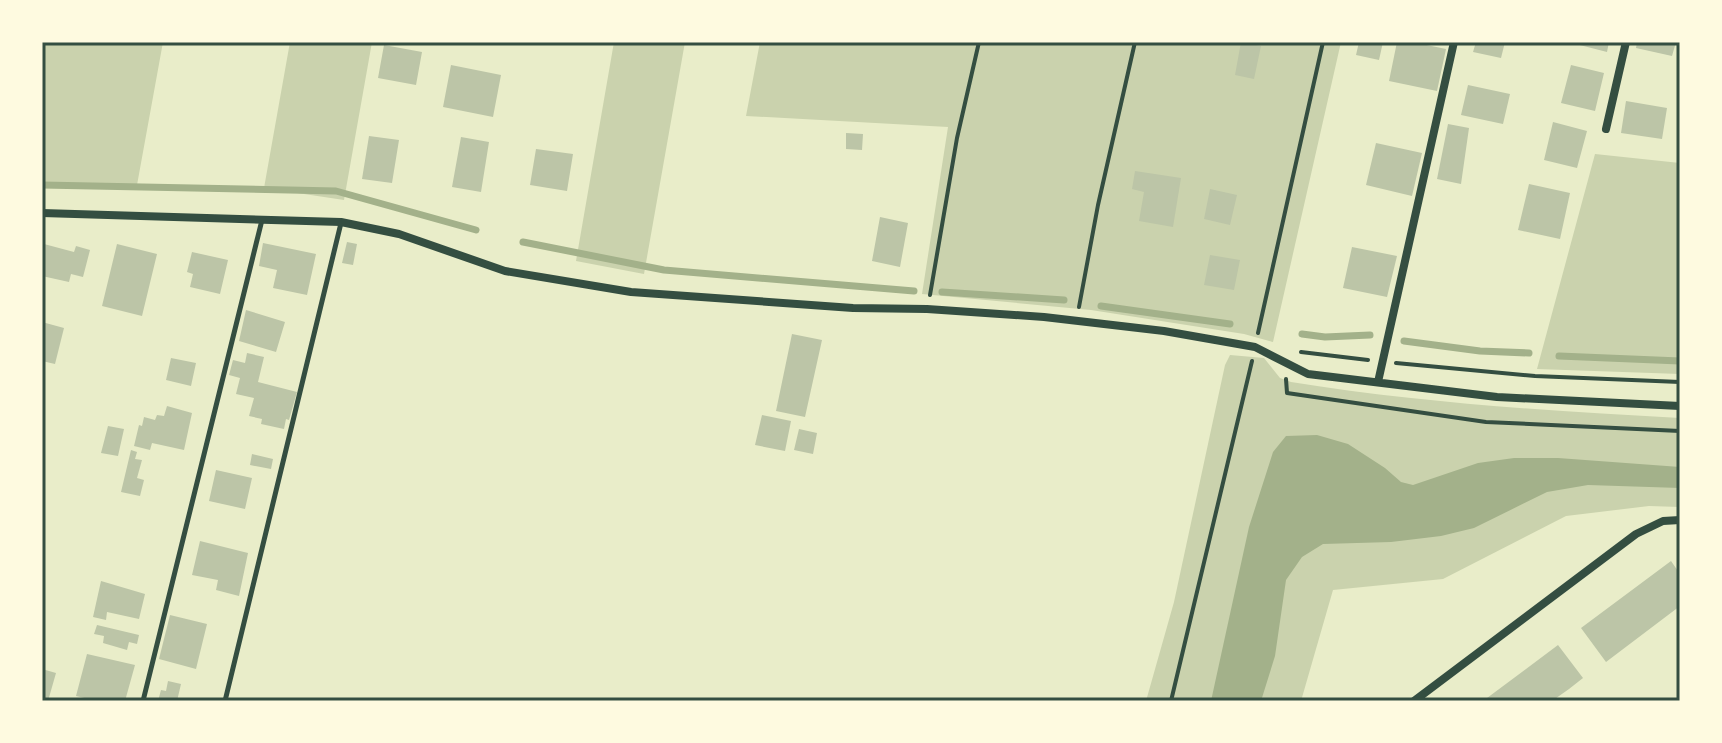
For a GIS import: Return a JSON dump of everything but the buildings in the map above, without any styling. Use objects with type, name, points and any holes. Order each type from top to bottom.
[{"type":"street","points":[[1378,382],[1454,42]]},
{"type":"street","points":[[1606,129],[1626,42]]},
{"type":"street","points":[[42,213],[341,222],[399,234],[505,271],[631,292],[1076,321],[1164,331],[1255,347],[1308,374],[1497,397],[1680,406]]},
{"type":"street","points":[[1414,701],[1636,534],[1663,521],[1680,520]]},
{"type":"lane","points":[[143,701],[263,219]]},
{"type":"lane","points":[[225,701],[341,222]]},
{"type":"path","points":[[927,309],[957,138],[979,42]]},
{"type":"path","points":[[1076,321],[1098,205],[1135,42]]},
{"type":"path","points":[[1171,701],[1323,42]]},
{"type":"path","points":[[1297,352],[1535,376],[1680,382]]},
{"type":"path","points":[[1285,370],[1287,393],[1486,422],[1680,431]]},
{"type":"shaded area","points":[[42,42],[163,42],[137,185],[42,187]]},
{"type":"shaded area","points":[[290,42],[372,42],[344,200],[264,188]]},
{"type":"shaded area","points":[[614,42],[685,42],[644,274],[576,261]]},
{"type":"shaded area","points":[[760,42],[1341,42],[1273,342],[1244,334],[1091,310],[922,294],[948,127],[746,116]]},
{"type":"shaded area","points":[[1595,154],[1680,163],[1680,374],[1537,369]]},
{"type":"shaded area","points":[[1230,355],[1264,358],[1280,378],[1291,382],[1388,396],[1680,418],[1680,507],[1649,506],[1566,516],[1443,579],[1333,590],[1301,701],[1146,701],[1174,602],[1225,365]]},
{"type":"shaded area","points":[[1317,435],[1348,444],[1401,482],[1413,485],[1478,463],[1514,458],[1558,458],[1680,467],[1680,488],[1588,485],[1547,492],[1474,528],[1441,536],[1391,542],[1323,544],[1302,557],[1286,580],[1275,656],[1261,701],[1211,701],[1249,527],[1273,452],[1286,436]]},
{"type":"waterway","points":[[42,185],[336,191],[476,230]]},
{"type":"waterway","points":[[523,242],[664,270],[914,291]]},
{"type":"waterway","points":[[942,292],[1064,300]]},
{"type":"waterway","points":[[1101,306],[1230,324]]},
{"type":"waterway","points":[[1302,334],[1325,337],[1370,335]]},
{"type":"waterway","points":[[1404,341],[1480,351],[1529,353]]},
{"type":"waterway","points":[[1559,356],[1680,361]]}]
